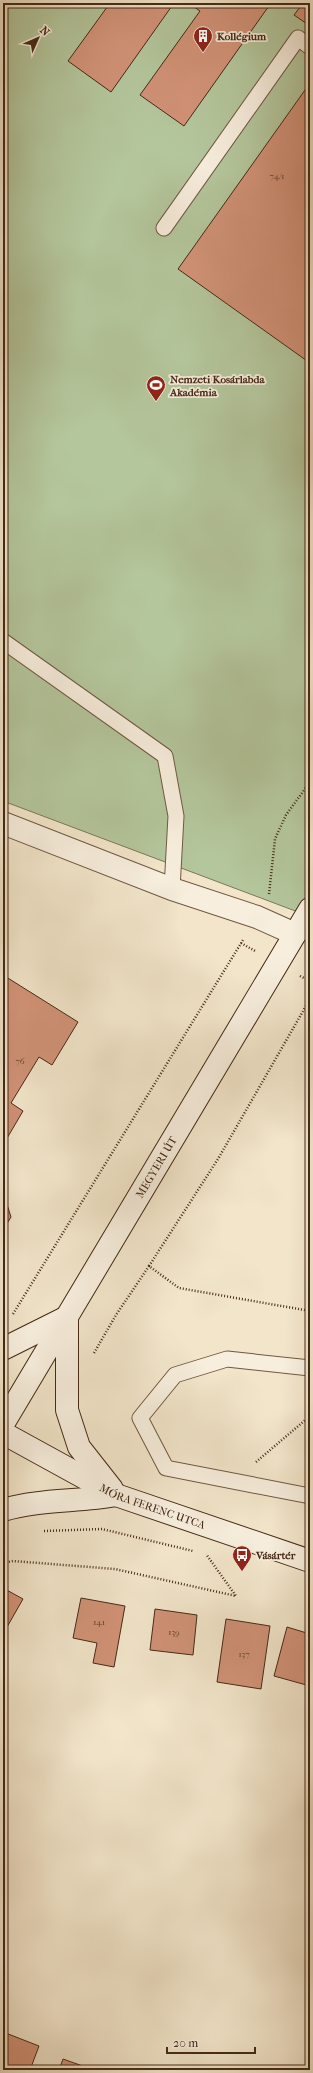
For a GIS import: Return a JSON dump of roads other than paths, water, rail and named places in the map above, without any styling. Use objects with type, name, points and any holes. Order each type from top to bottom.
[{"type":"street","points":[[3,823],[172,889],[257,917],[295,934]]},
{"type":"street","name":"MEGYERI ÚT","points":[[3,1424],[295,934],[309,914]]},
{"type":"street","points":[[3,1349],[67,1317],[67,1410],[79,1446],[116,1495],[100,1498],[44,1501],[3,1510]]},
{"type":"street","name":"MÓRA FERENC UTCA","points":[[3,1433],[116,1495],[310,1561]]},
{"type":"lane","points":[[164,228],[298,38],[310,47]]},
{"type":"lane","points":[[3,641],[165,756],[176,816],[172,889]]},
{"type":"lane","points":[[310,1368],[227,1359],[175,1375],[140,1418],[166,1468],[310,1496]]},
{"type":"place","name":"Kollégium","points":[[203,53]]},
{"type":"place","name":"Nemzeti Kosárlabda Akadémia","points":[[156,402]]},
{"type":"place","name":"Vásártér","points":[[242,1572]]}]
